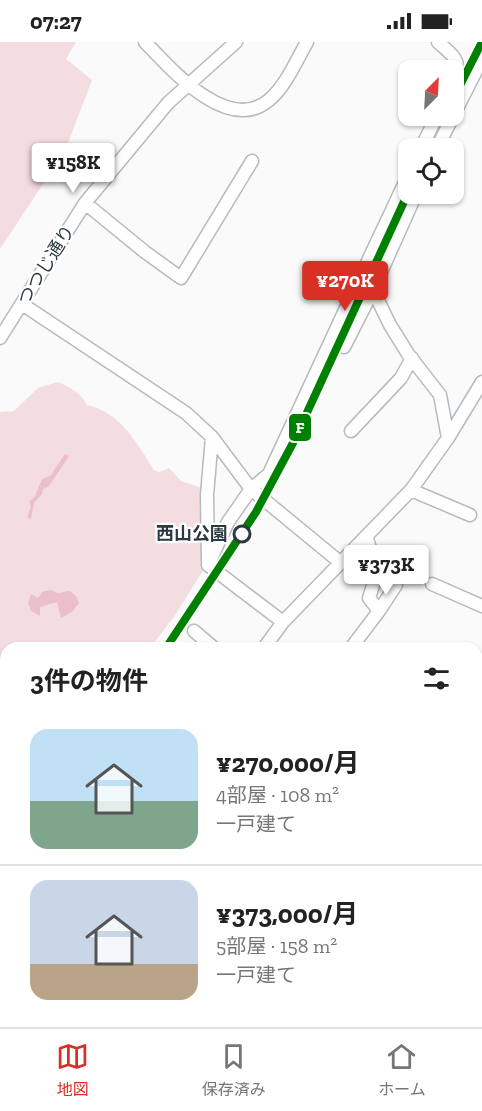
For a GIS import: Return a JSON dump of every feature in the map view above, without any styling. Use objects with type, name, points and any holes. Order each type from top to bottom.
[{"type":"street","points":[[146,42],[188,87],[225,106],[239,110],[259,106],[275,94],[308,42]]},
{"type":"street","name":"つつじ通り","points":[[0,338],[85,203],[168,104],[236,42]]},
{"type":"street","points":[[438,42],[457,60]]},
{"type":"street","points":[[442,138],[482,59]]},
{"type":"street","points":[[85,203],[181,278],[252,161]]},
{"type":"street","points":[[208,565],[228,522],[251,489],[269,474],[398,197]]},
{"type":"street","points":[[344,347],[373,290],[412,204]]},
{"type":"street","points":[[359,280],[373,290],[390,325],[440,395],[448,438]]},
{"type":"street","points":[[22,304],[186,413],[212,437],[251,489],[341,563]]},
{"type":"street","points":[[351,431],[401,378],[412,358]]},
{"type":"street","points":[[269,642],[284,622],[411,490],[481,388]]},
{"type":"street","points":[[208,565],[207,495],[212,437]]},
{"type":"street","points":[[411,490],[470,515]]},
{"type":"street","points":[[366,536],[371,551],[381,560],[369,598],[379,611]]},
{"type":"street","points":[[208,565],[284,622]]},
{"type":"street","points":[[432,584],[482,606]]},
{"type":"street","points":[[356,642],[396,585]]},
{"type":"street","points":[[194,631],[207,642]]},
{"type":"shaded area","points":[[0,42],[76,42],[66,59],[92,80],[65,151],[0,249]]},
{"type":"shaded area","name":"西山公園","points":[[58,382],[67,386],[82,397],[87,405],[109,414],[118,422],[134,439],[154,470],[159,472],[169,468],[181,481],[202,488],[207,564],[174,617],[155,642],[0,642],[0,412],[14,411],[38,388]]},
{"type":"shaded area","points":[[65,454],[69,456],[49,486],[43,489],[42,494],[34,503],[31,519],[27,517],[31,507],[29,502],[35,496],[42,479],[50,476]]},
{"type":"shaded area","points":[[51,590],[58,593],[70,591],[79,603],[73,611],[61,618],[57,602],[40,607],[40,616],[31,611],[28,603],[31,594],[38,598],[42,592]]},
{"type":"transit line","name":"F","points":[[464,77],[482,42]]},
{"type":"transit line","name":"F","points":[[170,642],[256,512],[293,443],[403,204]]},
{"type":"place","name":"西山公園","points":[[242,534]]}]
